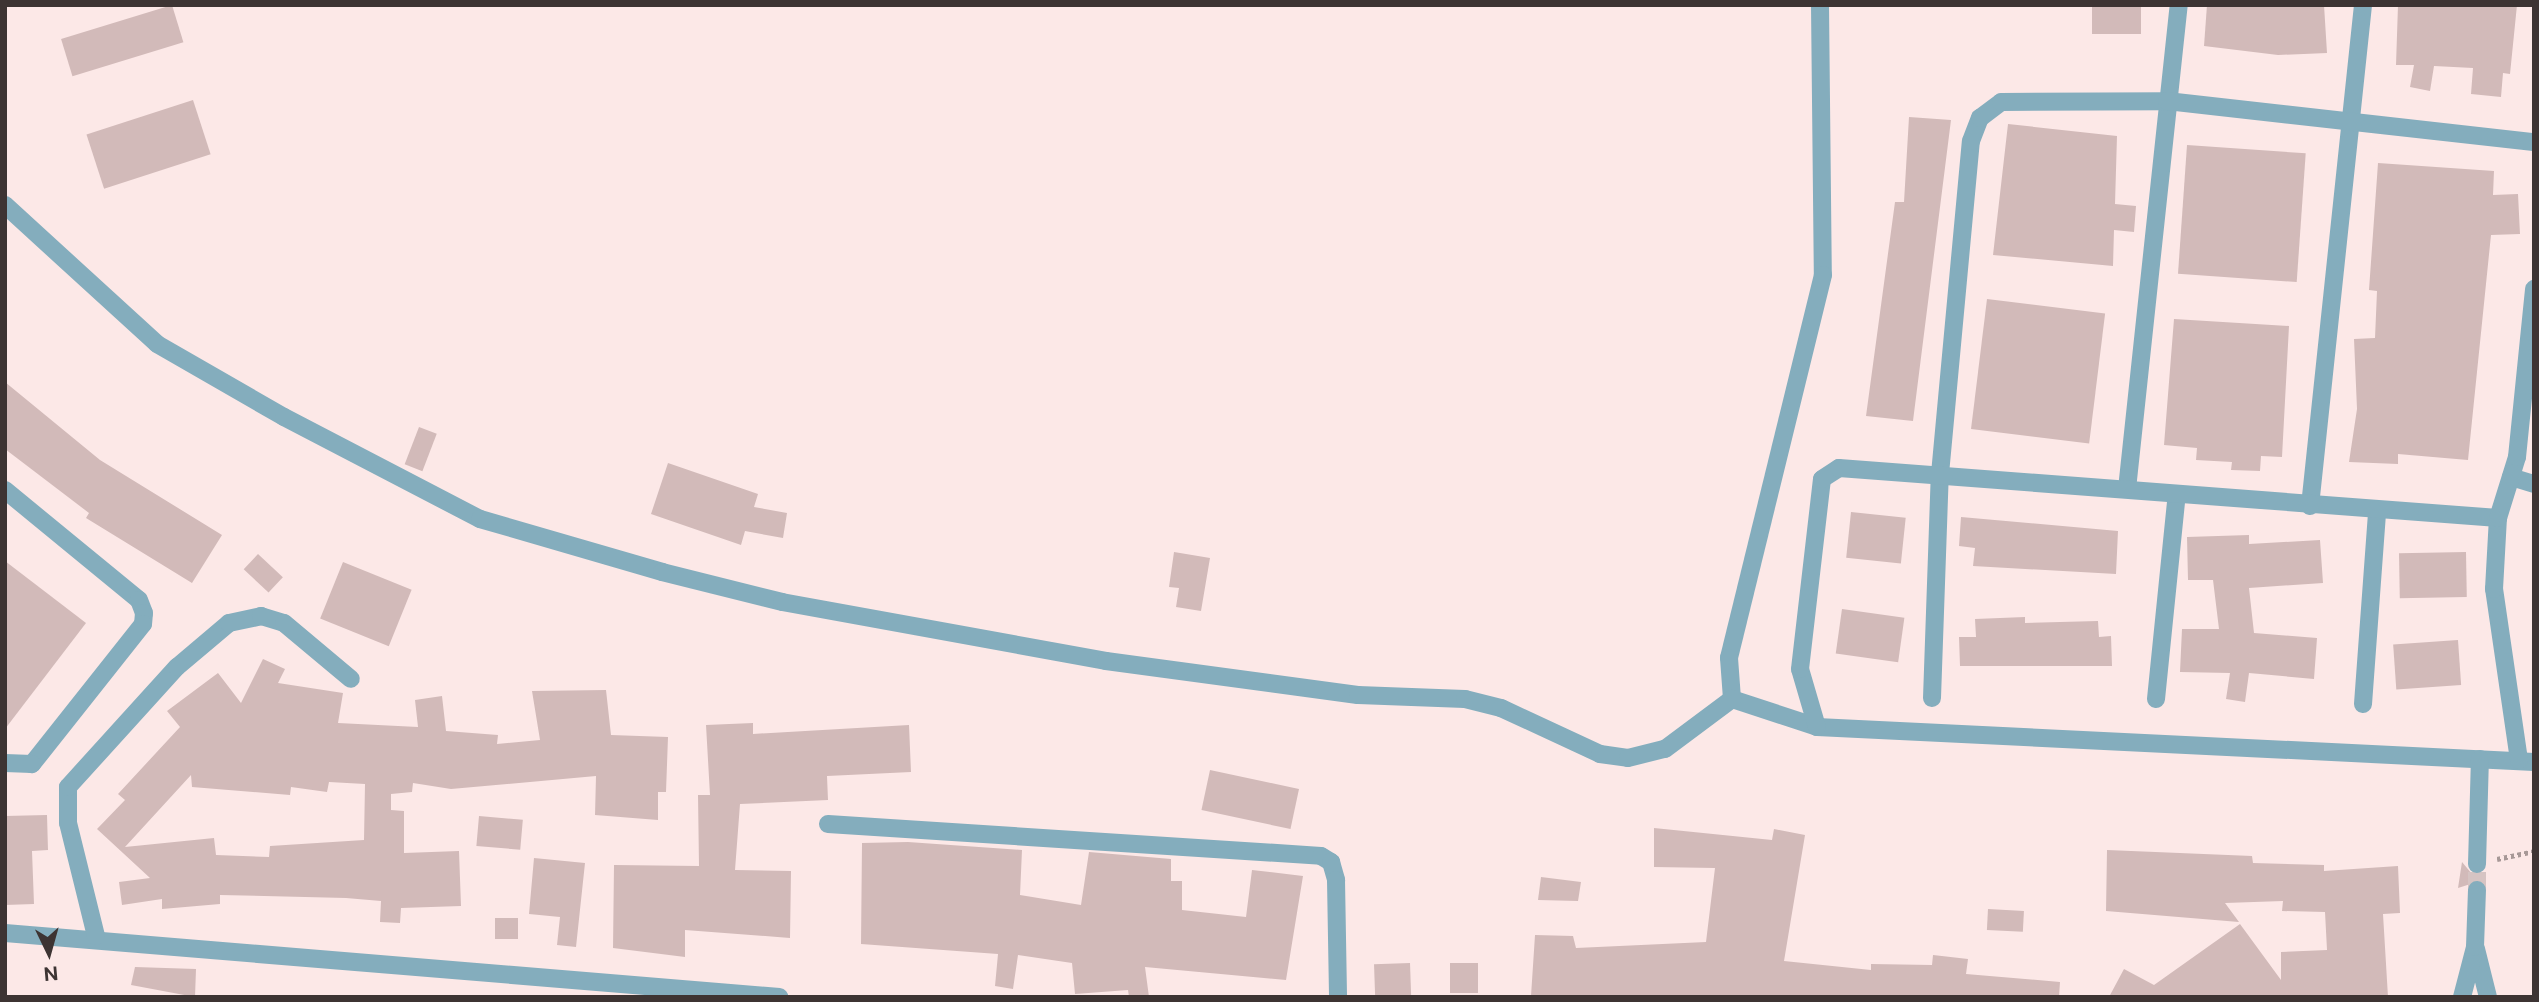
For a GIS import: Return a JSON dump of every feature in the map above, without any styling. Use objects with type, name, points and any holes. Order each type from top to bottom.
[{"type":"street","points":[[1732,699],[1729,658],[1823,275],[1820,5]]},
{"type":"street","points":[[2127,489],[2179,5]]},
{"type":"street","points":[[2310,506],[2354,118],[2363,5]]},
{"type":"street","points":[[1932,698],[1940,474],[1970,141],[1980,118],[2001,102],[2167,101],[2354,118],[2534,142]]},
{"type":"street","points":[[5,205],[158,344],[284,416],[480,519],[662,572],[782,602],[1106,661],[1358,695],[1465,699],[1501,708],[1600,754],[1628,758],[1665,750],[1732,699]]},
{"type":"street","points":[[1732,699],[1817,727],[2526,761],[2499,654],[2498,519],[2511,477],[2532,326],[2534,289]]},
{"type":"street","points":[[1817,727],[1800,669],[1822,479],[1839,468],[2127,489],[2377,512],[2498,519]]},
{"type":"street","points":[[2511,477],[2534,484]]},
{"type":"street","points":[[5,489],[139,600],[144,613],[143,624],[32,764],[5,763]]},
{"type":"street","points":[[2156,699],[2177,494]]},
{"type":"street","points":[[2364,704],[2377,512]]},
{"type":"street","points":[[96,936],[68,823],[68,787],[177,667],[229,623],[261,617],[284,623],[351,679]]},
{"type":"street","points":[[2477,864],[2480,759]]},
{"type":"street","points":[[828,824],[1321,856],[1331,862],[1336,880],[1338,997]]},
{"type":"street","points":[[2462,997],[2475,947],[2476,890]]},
{"type":"street","points":[[5,933],[96,936],[779,997]]},
{"type":"street","points":[[2475,947],[2488,997]]},
{"type":"path","points":[[2477,864],[2534,851]]},
{"type":"building","points":[[172,5],[183,42],[72,76],[61,39]]},
{"type":"building","points":[[2092,5],[2141,5],[2141,34],[2092,34]]},
{"type":"building","points":[[2207,5],[2324,5],[2327,53],[2278,55],[2204,46]]},
{"type":"building","points":[[2398,5],[2517,5],[2510,74],[2503,73],[2501,97],[2471,94],[2473,68],[2434,66],[2430,91],[2410,87],[2414,65],[2396,65]]},
{"type":"building","points":[[193,100],[211,154],[104,189],[86,135]]},
{"type":"building","points":[[1909,117],[1951,120],[1913,421],[1866,416],[1895,202],[1904,202]]},
{"type":"building","points":[[2008,124],[2117,136],[2115,204],[2136,206],[2134,232],[2114,230],[2113,266],[1993,255]]},
{"type":"building","points":[[2187,145],[2306,153],[2297,282],[2178,274]]},
{"type":"building","points":[[2378,163],[2494,171],[2493,195],[2518,194],[2520,234],[2491,235],[2468,460],[2398,454],[2398,464],[2349,462],[2357,409],[2354,339],[2375,338],[2377,291],[2369,290]]},
{"type":"building","points":[[1987,299],[2105,314],[2089,444],[1971,429]]},
{"type":"building","points":[[2174,319],[2289,326],[2282,457],[2261,456],[2260,471],[2231,470],[2232,462],[2196,460],[2197,448],[2164,445]]},
{"type":"building","points":[[5,382],[100,460],[222,535],[192,583],[86,518],[89,513],[5,449]]},
{"type":"building","points":[[419,427],[437,434],[422,471],[405,464]]},
{"type":"building","points":[[668,463],[758,494],[754,507],[787,513],[783,538],[745,531],[741,545],[651,514]]},
{"type":"building","points":[[1851,512],[1906,518],[1901,563],[1846,558]]},
{"type":"building","points":[[1961,517],[2118,531],[2116,574],[1973,566],[1975,548],[1959,546]]},
{"type":"building","points":[[2249,535],[2249,544],[2320,540],[2323,583],[2249,588],[2254,633],[2317,638],[2314,679],[2249,673],[2245,702],[2226,699],[2230,673],[2180,672],[2182,629],[2219,629],[2213,580],[2188,580],[2187,537]]},
{"type":"building","points":[[1174,552],[1210,558],[1201,611],[1176,607],[1179,588],[1169,587]]},
{"type":"building","points":[[2466,552],[2467,597],[2400,598],[2399,553]]},
{"type":"building","points":[[258,554],[283,577],[269,593],[244,569]]},
{"type":"building","points":[[5,561],[86,623],[5,729]]},
{"type":"building","points":[[343,562],[412,590],[389,646],[320,619]]},
{"type":"building","points":[[1842,609],[1904,618],[1898,662],[1836,654]]},
{"type":"building","points":[[2025,617],[2025,623],[2098,621],[2099,637],[2111,636],[2112,666],[1960,666],[1959,637],[1976,637],[1975,619]]},
{"type":"building","points":[[2458,640],[2461,685],[2396,689],[2393,645]]},
{"type":"building","points":[[263,659],[285,669],[278,683],[343,693],[338,723],[418,727],[415,700],[442,696],[446,731],[498,735],[497,744],[540,740],[532,691],[606,690],[611,735],[668,737],[666,792],[658,792],[658,820],[595,815],[596,776],[451,789],[413,783],[412,792],[391,794],[391,810],[404,811],[404,853],[459,851],[461,906],[401,908],[400,923],[380,922],[381,901],[346,898],[220,895],[220,904],[162,909],[162,899],[122,905],[119,882],[150,878],[97,829],[125,800],[118,794],[180,727],[167,711],[218,673],[241,703]],"holes":[[[191,775],[192,787],[290,795],[291,787],[327,792],[329,782],[365,784],[364,840],[270,846],[269,857],[216,855],[214,838],[125,847]]]},
{"type":"building","points":[[753,723],[753,734],[909,725],[911,772],[827,776],[828,800],[740,804],[735,870],[791,871],[790,938],[685,930],[685,957],[613,948],[614,865],[699,866],[698,795],[710,795],[706,725]]},
{"type":"building","points":[[1210,770],[1299,789],[1290,829],[1201,810]]},
{"type":"building","points":[[47,815],[48,850],[32,851],[34,904],[5,905],[5,816]]},
{"type":"building","points":[[479,816],[523,820],[520,850],[476,846]]},
{"type":"building","points":[[1654,828],[1772,840],[1774,829],[1805,835],[1784,961],[1871,970],[1871,964],[1932,965],[1933,955],[1968,959],[1966,974],[2060,982],[2059,997],[1531,996],[1535,935],[1573,936],[1576,948],[1706,942],[1715,868],[1654,867]]},
{"type":"building","points":[[908,842],[1022,850],[1020,895],[1081,905],[1089,852],[1171,859],[1171,881],[1182,881],[1182,910],[1246,917],[1252,870],[1303,876],[1286,980],[1145,967],[1149,997],[1129,997],[1128,990],[1075,994],[1072,963],[1018,955],[1013,989],[995,986],[998,954],[861,944],[862,843]]},
{"type":"building","points":[[2107,850],[2252,856],[2253,863],[2324,865],[2324,871],[2398,866],[2400,913],[2383,914],[2388,997],[2109,997],[2124,969],[2154,985],[2240,924],[2281,980],[2281,952],[2327,950],[2325,912],[2282,911],[2283,901],[2225,903],[2239,922],[2106,911]]},
{"type":"building","points":[[534,858],[585,863],[576,947],[557,945],[560,917],[529,914]]},
{"type":"building","points":[[2462,862],[2472,874],[2484,872],[2483,880],[2458,888]]},
{"type":"building","points":[[1541,877],[1581,882],[1578,901],[1538,900]]},
{"type":"building","points":[[1988,909],[2024,911],[2023,932],[1987,930]]},
{"type":"building","points":[[495,918],[518,918],[518,939],[495,939]]},
{"type":"building","points":[[1410,963],[1411,997],[1375,997],[1374,964]]},
{"type":"building","points":[[1450,963],[1478,963],[1478,993],[1450,993]]},
{"type":"building","points":[[135,967],[196,969],[195,997],[131,985]]},
{"type":"tunnel","points":[[2477,864],[2477,890]]}]
